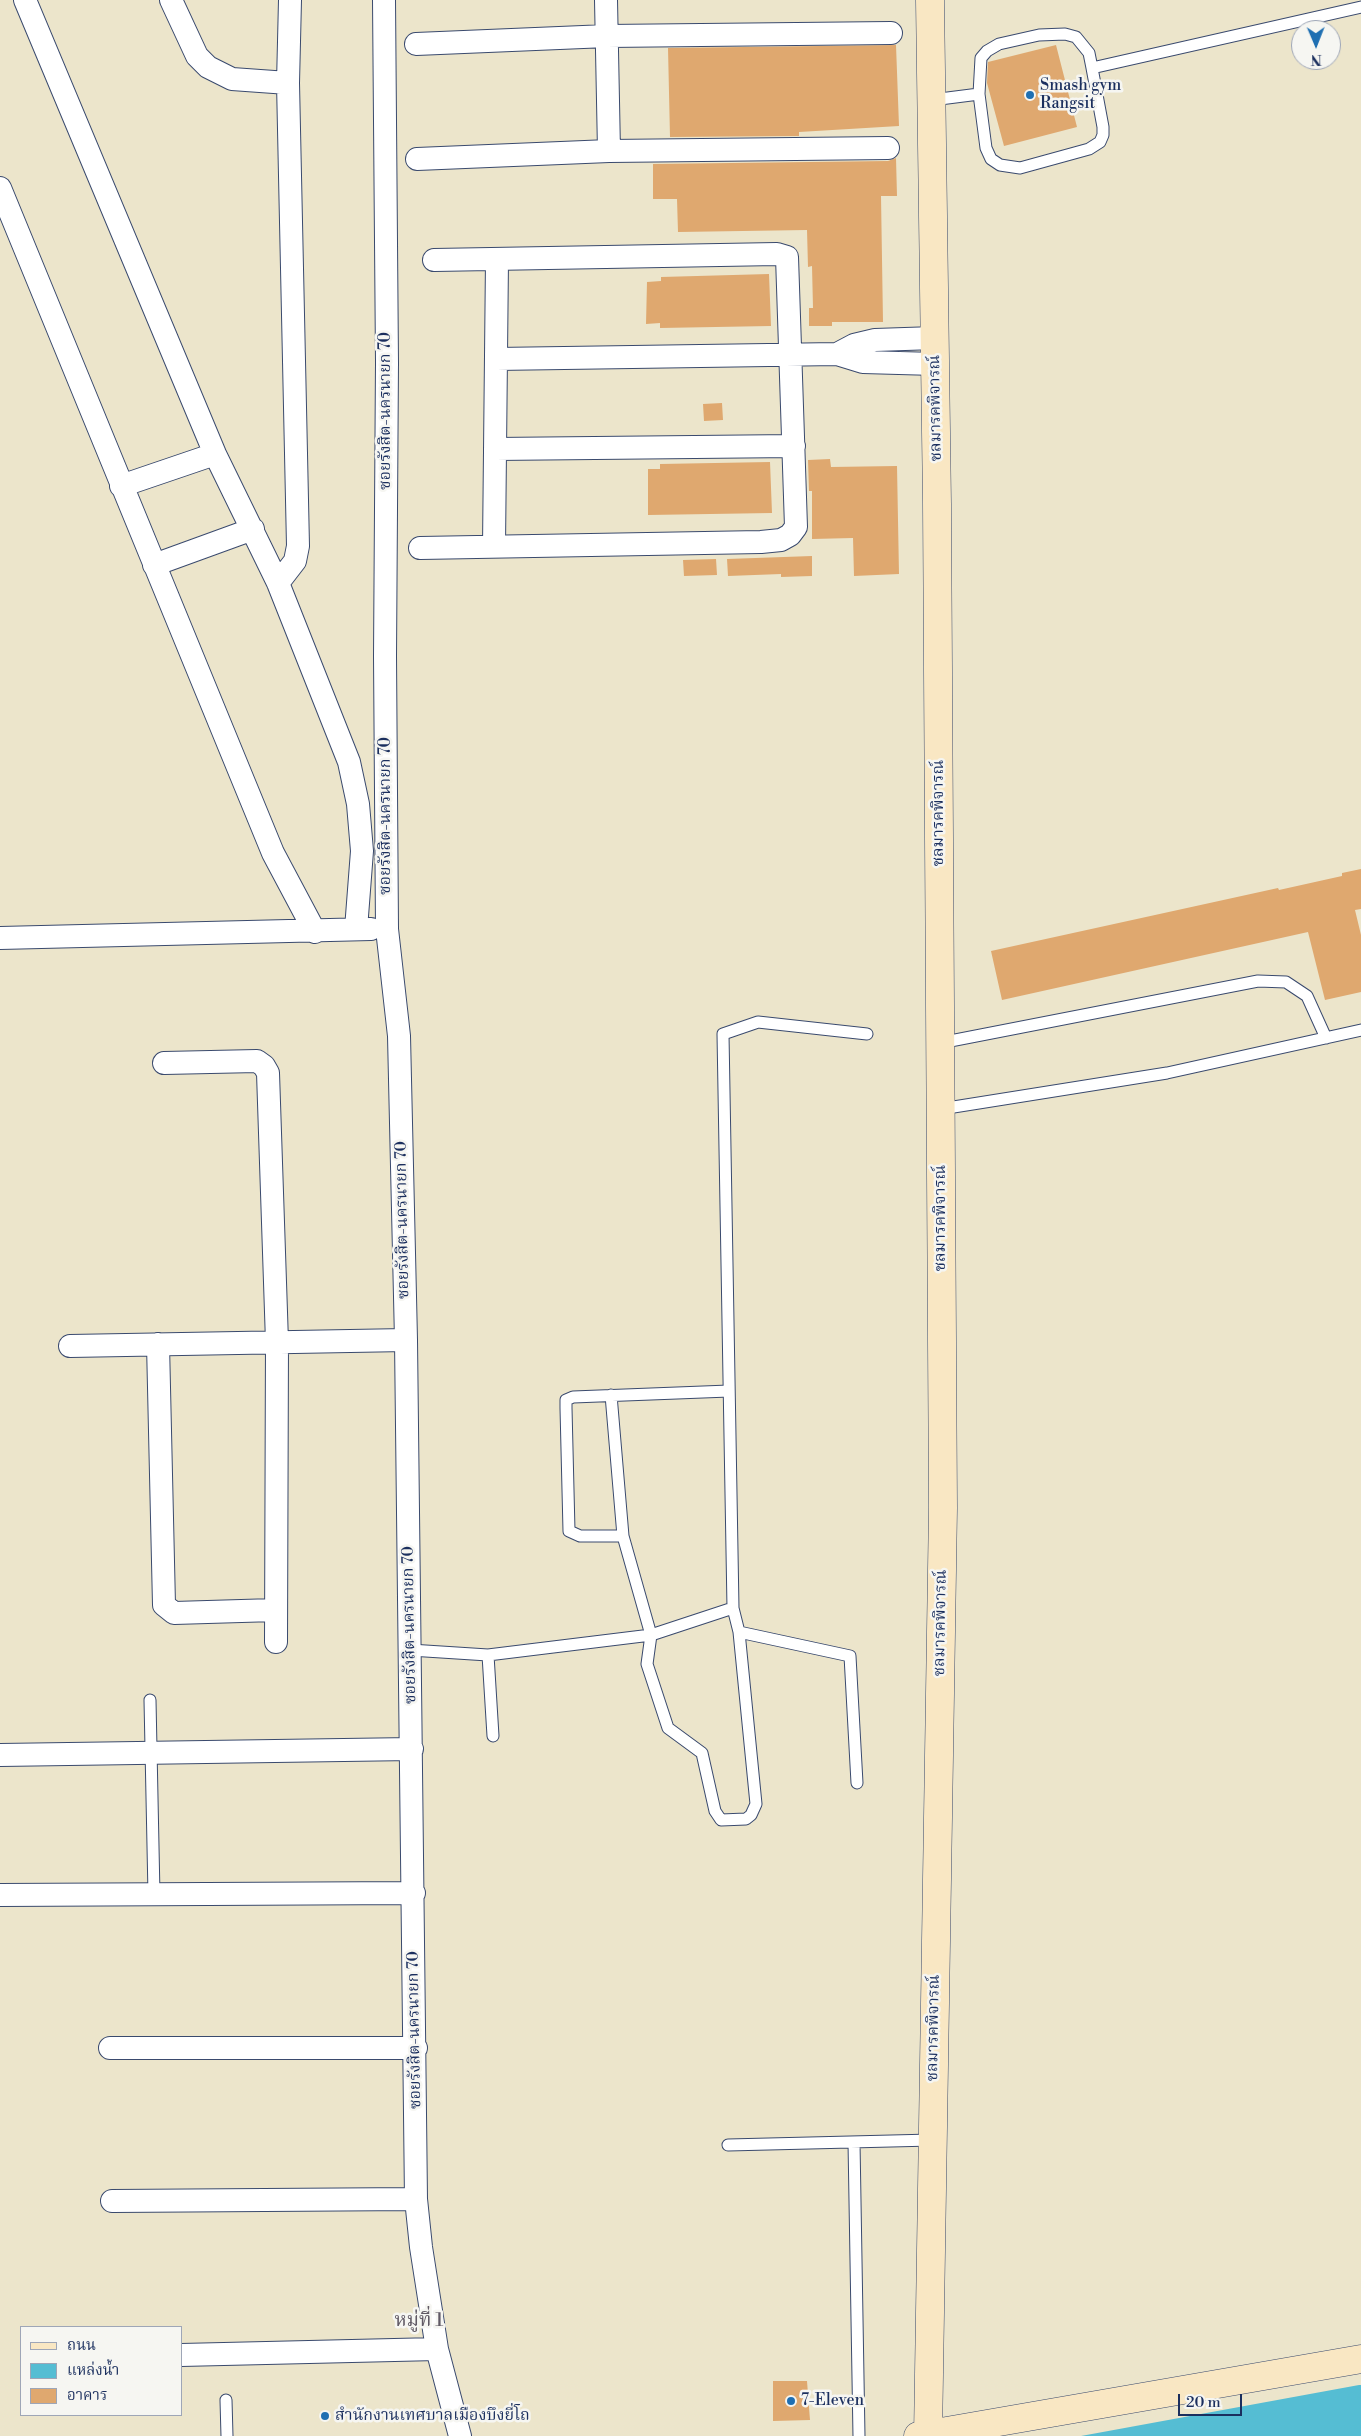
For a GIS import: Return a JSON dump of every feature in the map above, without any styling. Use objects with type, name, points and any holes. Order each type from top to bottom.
[{"type":"street","points":[[25,0],[215,454],[278,584],[348,762],[358,804],[362,851],[356,929]]},
{"type":"street","points":[[171,0],[197,56],[208,67],[232,79],[288,83]]},
{"type":"street","points":[[278,584],[294,561],[298,546],[288,83],[290,0]]},
{"type":"street","name":"ซอยรังสิต-นครนายก 70","points":[[384,0],[387,362],[385,656],[387,929],[399,1036],[406,1340],[416,2048],[416,2199],[421,2247],[437,2349],[460,2436]]},
{"type":"street","points":[[606,0],[609,151]]},
{"type":"street","name":"ชลมารคพิจารณ์","points":[[925,2435],[943,1508],[935,351],[930,0]]},
{"type":"street","points":[[416,44],[607,36],[891,33]]},
{"type":"street","points":[[417,159],[609,151],[888,148]]},
{"type":"street","points":[[0,188],[273,853],[315,932]]},
{"type":"street","points":[[420,548],[781,540],[790,535],[796,527],[788,257],[767,254],[434,260]]},
{"type":"street","points":[[494,546],[497,260]]},
{"type":"street","points":[[496,359],[837,354],[863,362],[935,351]]},
{"type":"street","points":[[495,449],[794,446]]},
{"type":"street","points":[[121,486],[215,454]]},
{"type":"street","points":[[154,565],[253,529]]},
{"type":"street","points":[[0,938],[387,929]]},
{"type":"street","points":[[164,1063],[257,1061],[264,1066],[268,1073],[277,1342],[276,1642]]},
{"type":"street","points":[[70,1346],[406,1340]]},
{"type":"street","points":[[158,1344],[162,1586],[164,1605],[174,1613],[275,1610]]},
{"type":"street","points":[[0,1755],[412,1749]]},
{"type":"street","points":[[0,1895],[414,1893]]},
{"type":"street","points":[[110,2048],[416,2048]]},
{"type":"street","points":[[112,2201],[416,2199]]},
{"type":"street","points":[[182,2355],[437,2349]]},
{"type":"street","points":[[925,2435],[1361,2359]]},
{"type":"lane","points":[[1092,68],[1361,7]]},
{"type":"lane","points":[[1065,34],[1076,37],[1083,43],[1089,53],[1092,68],[1104,135],[1100,142],[1089,149],[1020,168],[1000,166],[991,158],[986,148],[979,94],[982,58],[987,51],[999,44],[1039,35],[1065,34]]},
{"type":"lane","points":[[932,100],[979,94]]},
{"type":"lane","points":[[940,1043],[1258,981],[1286,982],[1307,996],[1326,1038]]},
{"type":"lane","points":[[611,1395],[623,1536],[651,1635],[648,1664],[668,1728],[702,1754],[715,1811],[721,1820],[746,1819],[751,1815],[756,1804],[738,1632],[733,1608],[723,1034],[758,1022],[867,1034]]},
{"type":"lane","points":[[941,1109],[1166,1073],[1361,1030]]},
{"type":"lane","points":[[623,1536],[580,1536],[569,1531],[566,1400],[573,1397],[730,1391]]},
{"type":"lane","points":[[410,1650],[488,1654],[651,1635],[733,1608]]},
{"type":"lane","points":[[738,1632],[850,1656],[857,1783]]},
{"type":"lane","points":[[488,1654],[494,1736]]},
{"type":"lane","points":[[150,1700],[154,1895]]},
{"type":"lane","points":[[728,2145],[932,2140]]},
{"type":"lane","points":[[854,2142],[859,2436]]},
{"type":"lane","points":[[226,2400],[228,2436]]},
{"type":"water","points":[[1361,2385],[1361,2436],[1081,2436]]},
{"type":"building","points":[[896,45],[899,126],[799,132],[799,136],[670,137],[668,48]]},
{"type":"building","name":"Smash gym Rangsit","points":[[1056,45],[1077,127],[1004,146],[987,83],[988,62]]},
{"type":"building","points":[[896,158],[897,196],[881,196],[883,322],[832,322],[832,326],[809,326],[809,308],[813,308],[812,266],[808,267],[807,230],[678,232],[677,199],[653,199],[653,164],[888,161]]},
{"type":"building","points":[[769,274],[771,326],[660,328],[660,323],[646,324],[647,282],[661,281],[661,277]]},
{"type":"building","points":[[722,403],[723,420],[704,421],[703,404]]},
{"type":"building","points":[[830,459],[831,467],[897,466],[899,574],[854,576],[853,538],[812,539],[812,491],[809,491],[808,460]]},
{"type":"building","points":[[770,462],[772,513],[648,515],[648,469],[660,469],[660,464]]},
{"type":"building","points":[[812,556],[812,576],[781,577],[781,574],[728,576],[727,559]]},
{"type":"building","points":[[716,559],[717,575],[684,576],[683,560]]},
{"type":"building","points":[[1361,869],[1361,909],[1355,910],[1361,935],[1361,992],[1325,1000],[1308,932],[1002,1000],[991,951],[1278,888],[1279,890],[1342,876],[1342,873]]},
{"type":"building","name":"7-Eleven","points":[[773,2381],[807,2381],[810,2420],[773,2421]]},
{"type":"place","name":"Smash gym Rangsit","points":[[1030,95]]},
{"type":"place","name":"7-Eleven","points":[[791,2401]]},
{"type":"place","name":"สำนักงานเทศบาลเมืองบึงยี่โถ","points":[[325,2416]]},
{"type":"district","name":"หมู่ที่ 1","points":[[419,2321]]}]
